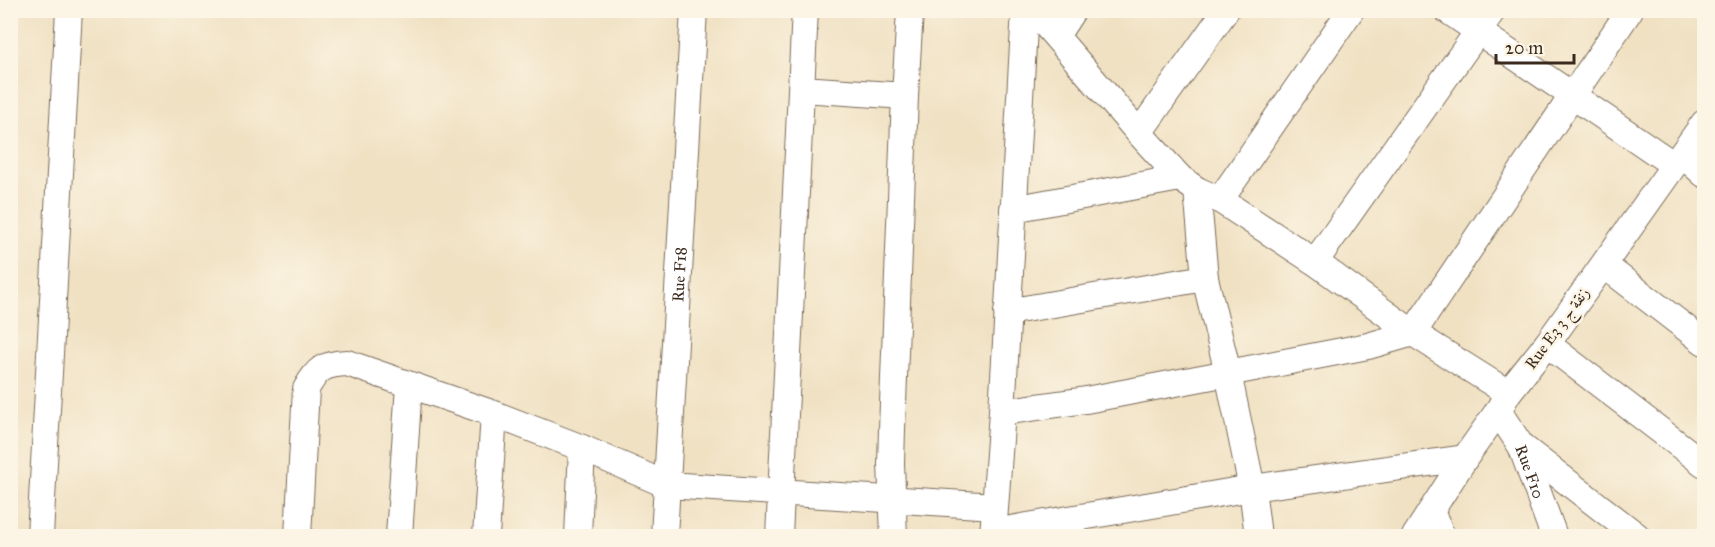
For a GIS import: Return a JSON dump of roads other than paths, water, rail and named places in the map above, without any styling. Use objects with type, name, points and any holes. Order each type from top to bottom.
[{"type":"street","points":[[40,537],[69,10]]},
{"type":"street","name":"Rue F18","points":[[664,537],[694,10]]},
{"type":"street","points":[[779,537],[805,10]]},
{"type":"street","points":[[894,537],[892,429],[910,10]]},
{"type":"street","points":[[1025,10],[993,534],[1252,488],[1465,458]]},
{"type":"street","points":[[1033,10],[1139,133],[1199,189],[1315,262],[1503,402]]},
{"type":"street","points":[[1056,36],[1073,10]]},
{"type":"street","points":[[1139,133],[1226,10]]},
{"type":"street","points":[[1012,210],[1199,189],[1352,10]]},
{"type":"street","points":[[1447,10],[1572,97],[1704,174]]},
{"type":"street","points":[[1315,262],[1493,10]]},
{"type":"street","points":[[1002,412],[1086,400],[1228,373],[1368,346],[1413,333],[1630,10]]},
{"type":"street","points":[[802,89],[905,96]]},
{"type":"street","name":"Rue E3 زنقة ج 3","points":[[1415,537],[1503,402],[1604,265],[1704,123]]},
{"type":"street","points":[[1199,189],[1205,278],[1252,488],[1258,537]]},
{"type":"street","points":[[1604,265],[1704,342]]},
{"type":"street","points":[[1007,312],[1205,278]]},
{"type":"street","points":[[1547,344],[1704,464]]},
{"type":"street","points":[[298,537],[306,389],[315,373],[332,363],[347,363],[494,414],[667,484],[995,506]]},
{"type":"street","points":[[399,537],[409,385]]},
{"type":"street","name":"Rue F10","points":[[1503,402],[1554,537]]},
{"type":"street","points":[[486,537],[494,414]]},
{"type":"street","points":[[1521,446],[1637,537]]},
{"type":"street","points":[[578,537],[582,448]]},
{"type":"street","points":[[1431,511],[1442,537]]}]
